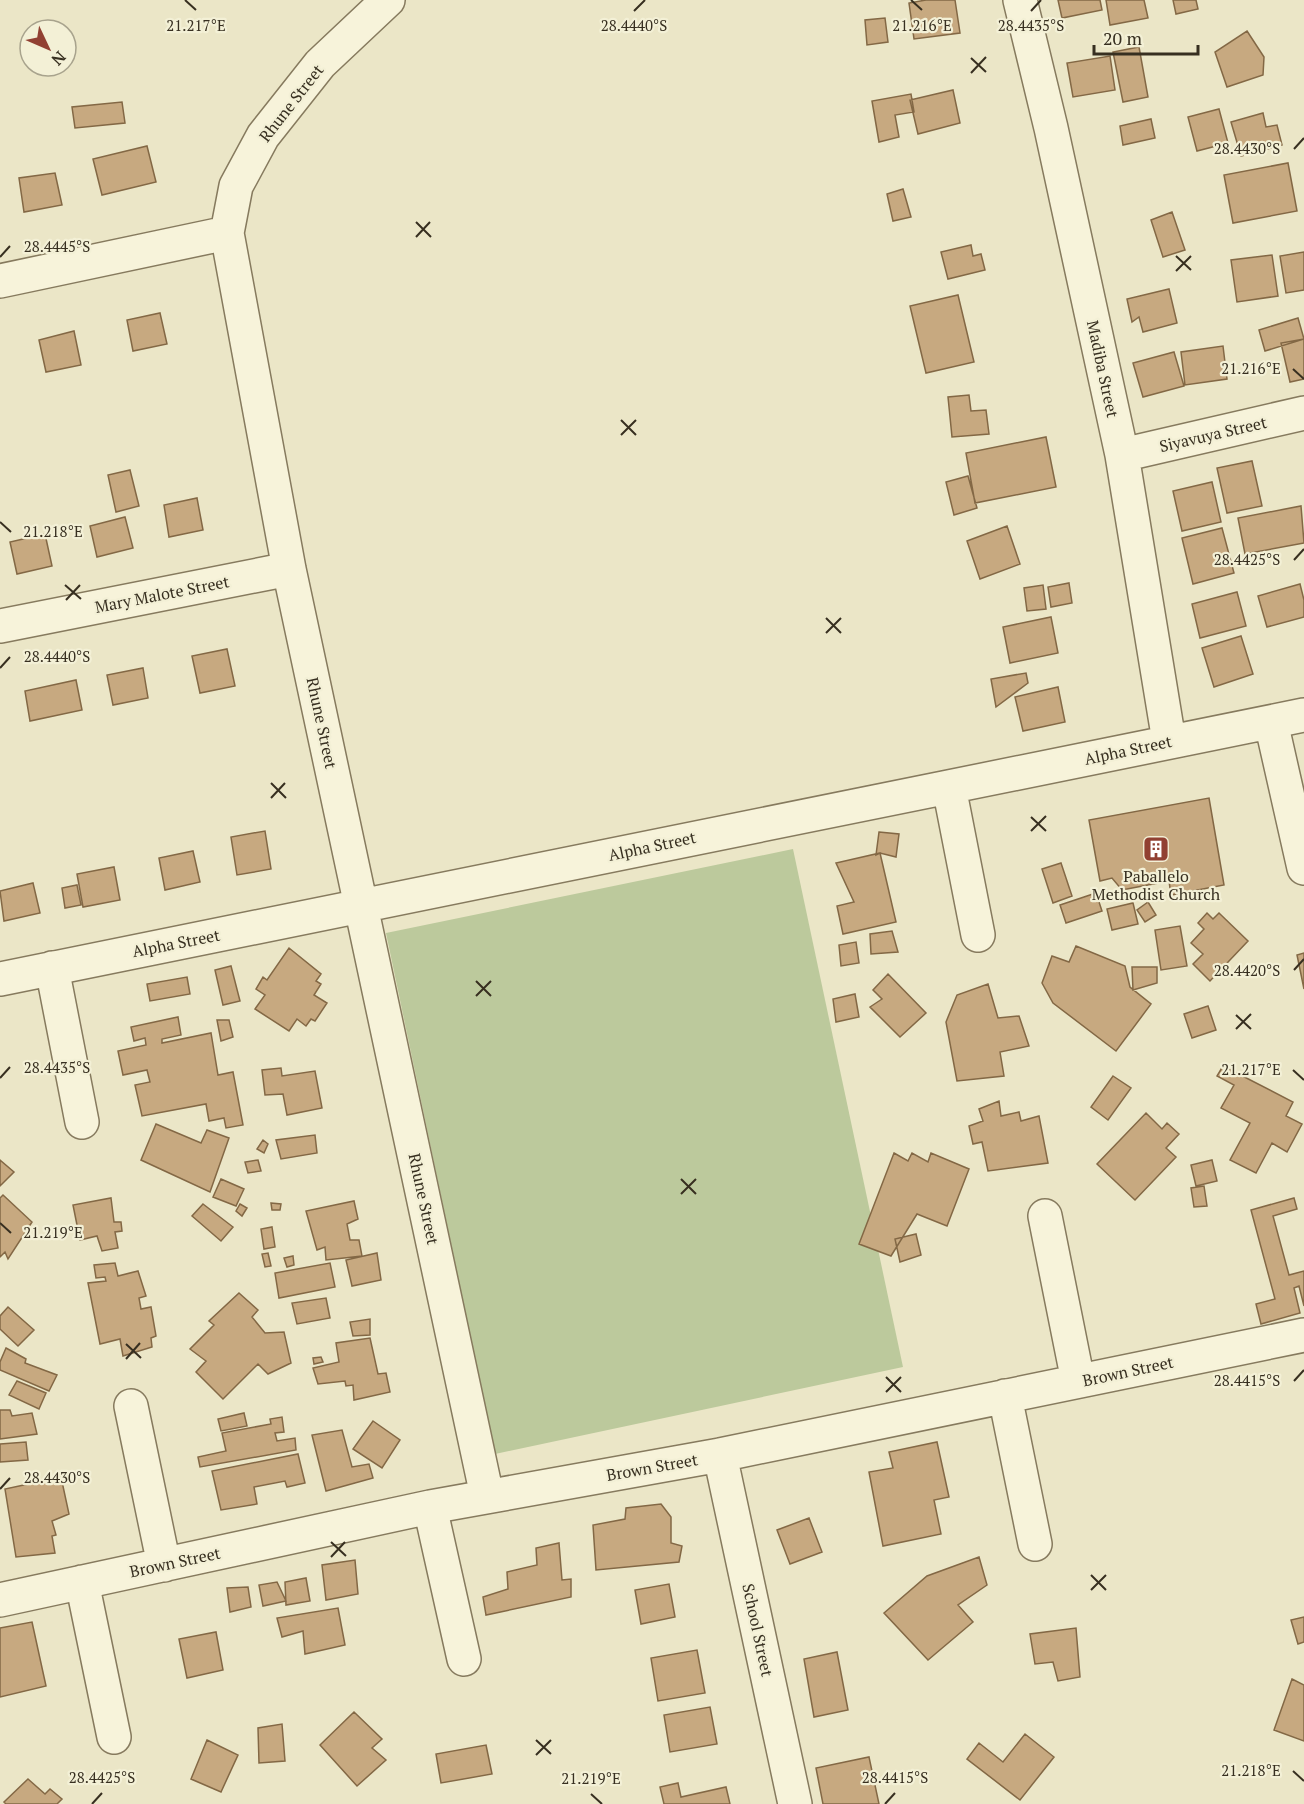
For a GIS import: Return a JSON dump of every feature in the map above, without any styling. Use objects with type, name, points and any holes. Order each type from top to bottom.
[{"type":"street","name":"Rhune Street","points":[[388,0],[320,64],[263,135],[236,186],[227,233],[289,569],[487,1496]]},
{"type":"street","name":"Madiba Street","points":[[1020,0],[1051,128],[1122,455],[1169,741]]},
{"type":"street","points":[[0,281],[227,233]]},
{"type":"street","name":"Siyavuya Street","points":[[1122,455],[1304,413]]},
{"type":"street","name":"Mary Malote Street","points":[[0,626],[289,569]]},
{"type":"street","name":"Alpha Street","points":[[0,979],[1304,715]]},
{"type":"street","points":[[1271,722],[1304,868]]},
{"type":"street","points":[[949,787],[978,935]]},
{"type":"street","points":[[52,968],[82,1122]]},
{"type":"street","points":[[1045,1216],[1078,1381]]},
{"type":"street","name":"Brown Street","points":[[0,1600],[430,1507],[720,1455],[1304,1335]]},
{"type":"street","points":[[1005,1396],[1035,1544]]},
{"type":"street","points":[[131,1406],[164,1565]]},
{"type":"street","name":"School Street","points":[[720,1455],[795,1804]]},
{"type":"street","points":[[430,1507],[464,1659]]},
{"type":"street","points":[[82,1582],[114,1737]]},
{"type":"green space","points":[[793,849],[903,1367],[495,1454],[386,933]]},
{"type":"building","points":[[926,0],[955,0],[960,33],[914,39],[909,3]]},
{"type":"building","points":[[1058,0],[1100,0],[1102,10],[1062,18]]},
{"type":"building","points":[[1106,0],[1144,0],[1148,18],[1110,25]]},
{"type":"building","points":[[1173,0],[1196,0],[1198,9],[1176,14]]},
{"type":"building","points":[[885,18],[888,42],[867,45],[865,20]]},
{"type":"building","points":[[1247,31],[1264,57],[1263,75],[1227,87],[1215,52]]},
{"type":"building","points":[[1139,47],[1148,97],[1123,102],[1113,52]]},
{"type":"building","points":[[1110,56],[1115,90],[1073,97],[1067,63]]},
{"type":"building","points":[[953,90],[960,123],[918,134],[910,100]]},
{"type":"building","points":[[911,94],[914,112],[895,115],[899,137],[879,142],[872,101]]},
{"type":"building","points":[[122,102],[125,123],[75,128],[72,107]]},
{"type":"building","points":[[1219,109],[1228,143],[1197,151],[1188,117]]},
{"type":"building","points":[[1263,113],[1266,127],[1277,125],[1282,145],[1241,156],[1231,122]]},
{"type":"building","points":[[1151,119],[1155,138],[1123,145],[1120,126]]},
{"type":"building","points":[[147,146],[156,182],[102,195],[93,159]]},
{"type":"building","points":[[1288,163],[1297,211],[1233,223],[1224,175]]},
{"type":"building","points":[[55,173],[62,205],[24,212],[19,178]]},
{"type":"building","points":[[903,189],[911,217],[893,221],[887,194]]},
{"type":"building","points":[[1172,212],[1185,250],[1163,257],[1151,220]]},
{"type":"building","points":[[971,245],[973,256],[981,254],[985,270],[948,279],[941,252]]},
{"type":"building","points":[[1304,252],[1304,290],[1286,293],[1280,256]]},
{"type":"building","points":[[1272,255],[1278,296],[1237,302],[1231,260]]},
{"type":"building","points":[[1169,289],[1177,323],[1143,332],[1139,317],[1132,322],[1127,299]]},
{"type":"building","points":[[958,295],[974,362],[926,373],[910,306]]},
{"type":"building","points":[[160,313],[167,344],[133,351],[127,320]]},
{"type":"building","points":[[1298,318],[1304,339],[1265,351],[1259,330]]},
{"type":"building","points":[[74,331],[81,365],[46,372],[39,340]]},
{"type":"building","points":[[1304,339],[1304,379],[1290,382],[1281,343]]},
{"type":"building","points":[[1223,346],[1227,379],[1185,385],[1181,352]]},
{"type":"building","points":[[1174,352],[1184,386],[1143,397],[1133,363]]},
{"type":"building","points":[[969,395],[971,411],[986,410],[989,434],[952,437],[948,397]]},
{"type":"building","points":[[1046,437],[1056,487],[975,503],[966,453]]},
{"type":"building","points":[[1252,461],[1262,506],[1227,513],[1217,468]]},
{"type":"building","points":[[130,470],[139,506],[116,512],[108,475]]},
{"type":"building","points":[[968,476],[977,508],[954,515],[946,482]]},
{"type":"building","points":[[1212,482],[1221,522],[1182,531],[1173,491]]},
{"type":"building","points":[[197,498],[203,530],[169,537],[164,505]]},
{"type":"building","points":[[1301,506],[1304,543],[1245,554],[1238,518]]},
{"type":"building","points":[[125,517],[133,548],[97,557],[90,526]]},
{"type":"building","points":[[1007,526],[1020,564],[980,579],[967,541]]},
{"type":"building","points":[[1222,528],[1234,573],[1193,584],[1182,538]]},
{"type":"building","points":[[45,534],[52,566],[17,574],[10,542]]},
{"type":"building","points":[[1069,583],[1072,603],[1051,607],[1048,587]]},
{"type":"building","points":[[1300,584],[1304,600],[1304,617],[1267,627],[1258,596]]},
{"type":"building","points":[[1043,585],[1046,609],[1027,611],[1024,588]]},
{"type":"building","points":[[1237,592],[1246,626],[1200,638],[1192,604]]},
{"type":"building","points":[[1051,617],[1058,653],[1010,663],[1003,627]]},
{"type":"building","points":[[1241,636],[1253,674],[1214,687],[1202,648]]},
{"type":"building","points":[[227,649],[235,686],[200,693],[192,656]]},
{"type":"building","points":[[143,668],[148,698],[113,705],[107,675]]},
{"type":"building","points":[[1026,673],[1028,683],[996,707],[991,679]]},
{"type":"building","points":[[76,680],[82,710],[30,721],[25,691]]},
{"type":"building","points":[[1058,687],[1065,722],[1023,731],[1015,697]]},
{"type":"building","name":"Paballelo Methodist Church","points":[[1209,798],[1224,885],[1171,895],[1169,881],[1122,890],[1112,878],[1100,881],[1089,820]]},
{"type":"building","points":[[265,831],[271,869],[237,875],[231,837]]},
{"type":"building","points":[[879,832],[899,834],[896,857],[880,853],[876,855]]},
{"type":"building","points":[[193,851],[200,882],[165,890],[159,858]]},
{"type":"building","points":[[880,853],[896,922],[843,934],[837,906],[854,902],[836,863]]},
{"type":"building","points":[[1061,863],[1072,896],[1053,903],[1042,869]]},
{"type":"building","points":[[114,867],[120,900],[83,907],[77,874]]},
{"type":"building","points":[[33,883],[40,913],[4,921],[0,891]]},
{"type":"building","points":[[77,885],[81,905],[65,908],[62,888]]},
{"type":"building","points":[[1096,893],[1102,911],[1066,923],[1060,905]]},
{"type":"building","points":[[1148,902],[1156,915],[1145,922],[1137,910]]},
{"type":"building","points":[[1133,903],[1138,924],[1112,930],[1107,909]]},
{"type":"building","points":[[1207,913],[1213,919],[1219,913],[1248,941],[1210,981],[1193,964],[1203,954],[1191,943],[1204,929],[1198,923]]},
{"type":"building","points":[[1180,926],[1187,966],[1161,970],[1155,930]]},
{"type":"building","points":[[892,931],[898,952],[871,954],[870,934]]},
{"type":"building","points":[[856,942],[859,963],[841,966],[839,945]]},
{"type":"building","points":[[1076,946],[1125,966],[1130,987],[1151,1004],[1116,1051],[1053,1003],[1042,983],[1052,956],[1069,962]]},
{"type":"building","points":[[289,948],[321,974],[316,981],[321,984],[314,995],[327,1003],[315,1021],[311,1019],[306,1026],[297,1019],[289,1031],[255,1009],[265,995],[256,989],[263,977],[267,980]]},
{"type":"building","points":[[1304,953],[1304,989],[1297,955]]},
{"type":"building","points":[[231,966],[240,1001],[223,1005],[215,970]]},
{"type":"building","points":[[1132,967],[1157,967],[1157,983],[1133,990]]},
{"type":"building","points":[[888,974],[926,1013],[900,1037],[870,1007],[882,999],[873,990]]},
{"type":"building","points":[[187,977],[190,994],[150,1001],[147,984]]},
{"type":"building","points":[[988,984],[998,1018],[1019,1016],[1029,1046],[1000,1052],[1004,1076],[957,1081],[946,1022],[957,995]]},
{"type":"building","points":[[855,994],[859,1017],[836,1022],[833,999]]},
{"type":"building","points":[[1208,1006],[1216,1030],[1192,1038],[1184,1014]]},
{"type":"building","points":[[178,1017],[181,1035],[162,1039],[162,1043],[211,1033],[218,1075],[233,1072],[243,1125],[226,1128],[224,1118],[209,1121],[206,1104],[142,1116],[135,1085],[150,1082],[147,1070],[123,1075],[118,1051],[146,1045],[145,1038],[134,1041],[131,1027]]},
{"type":"building","points":[[217,1020],[229,1020],[233,1037],[221,1041]]},
{"type":"building","points":[[1223,1066],[1293,1102],[1286,1116],[1302,1124],[1287,1152],[1272,1143],[1256,1173],[1230,1160],[1250,1123],[1221,1108],[1234,1085],[1217,1076]]},
{"type":"building","points":[[281,1068],[282,1076],[315,1071],[322,1108],[287,1115],[283,1094],[265,1095],[262,1070]]},
{"type":"building","points":[[1113,1076],[1131,1088],[1108,1120],[1091,1107]]},
{"type":"building","points":[[999,1101],[1001,1116],[1019,1112],[1021,1121],[1039,1116],[1048,1163],[988,1171],[982,1142],[973,1144],[969,1126],[983,1121],[979,1109]]},
{"type":"building","points":[[1146,1113],[1162,1129],[1167,1123],[1179,1134],[1166,1148],[1176,1157],[1135,1200],[1097,1164]]},
{"type":"building","points":[[156,1124],[201,1143],[207,1130],[229,1138],[210,1192],[141,1160]]},
{"type":"building","points":[[315,1135],[317,1153],[281,1159],[276,1140]]},
{"type":"building","points":[[263,1140],[268,1144],[264,1153],[257,1149]]},
{"type":"building","points":[[894,1153],[908,1161],[912,1153],[928,1162],[931,1153],[969,1169],[947,1226],[917,1214],[891,1256],[859,1244]]},
{"type":"building","points":[[0,1160],[14,1172],[0,1186]]},
{"type":"building","points":[[258,1160],[261,1171],[248,1173],[245,1162]]},
{"type":"building","points":[[1212,1160],[1217,1181],[1196,1186],[1191,1165]]},
{"type":"building","points":[[221,1179],[244,1189],[236,1206],[213,1197]]},
{"type":"building","points":[[1204,1186],[1207,1206],[1194,1207],[1191,1188]]},
{"type":"building","points":[[3,1195],[32,1222],[8,1259],[5,1252],[0,1257],[0,1198]]},
{"type":"building","points":[[111,1198],[114,1222],[121,1222],[122,1231],[115,1232],[118,1248],[102,1251],[97,1236],[80,1240],[73,1205]]},
{"type":"building","points":[[1294,1198],[1297,1209],[1273,1216],[1289,1275],[1304,1271],[1304,1306],[1299,1286],[1294,1288],[1300,1313],[1261,1324],[1256,1304],[1275,1299],[1251,1210]]},
{"type":"building","points":[[354,1201],[358,1219],[347,1224],[350,1240],[359,1240],[362,1256],[326,1260],[325,1247],[317,1250],[306,1211]]},
{"type":"building","points":[[271,1203],[281,1204],[280,1210],[272,1210]]},
{"type":"building","points":[[203,1204],[233,1227],[221,1241],[192,1216]]},
{"type":"building","points":[[240,1204],[247,1208],[242,1216],[236,1211]]},
{"type":"building","points":[[272,1227],[275,1247],[264,1249],[261,1229]]},
{"type":"building","points":[[916,1234],[921,1255],[900,1262],[895,1239]]},
{"type":"building","points":[[268,1253],[271,1266],[265,1267],[262,1254]]},
{"type":"building","points":[[377,1253],[381,1280],[352,1286],[346,1260]]},
{"type":"building","points":[[293,1256],[294,1265],[287,1267],[284,1258]]},
{"type":"building","points":[[115,1263],[118,1276],[138,1271],[146,1296],[139,1298],[141,1309],[151,1307],[156,1336],[151,1338],[152,1347],[123,1356],[120,1339],[100,1344],[88,1283],[106,1281],[105,1277],[96,1278],[94,1265]]},
{"type":"building","points":[[330,1263],[335,1287],[279,1298],[275,1273]]},
{"type":"building","points":[[239,1293],[258,1310],[252,1317],[265,1333],[284,1332],[291,1363],[268,1374],[258,1364],[223,1399],[196,1372],[206,1361],[190,1349],[214,1325],[209,1321]]},
{"type":"building","points":[[326,1298],[330,1318],[297,1324],[292,1303]]},
{"type":"building","points":[[8,1307],[34,1330],[18,1346],[0,1329],[0,1316]]},
{"type":"building","points":[[370,1319],[370,1335],[353,1336],[350,1322]]},
{"type":"building","points":[[370,1338],[378,1374],[386,1373],[390,1392],[354,1400],[353,1385],[346,1386],[345,1381],[318,1384],[313,1368],[339,1362],[336,1343]]},
{"type":"building","points":[[6,1348],[26,1359],[25,1363],[57,1375],[49,1391],[0,1370],[0,1362]]},
{"type":"building","points":[[321,1357],[323,1362],[314,1364],[313,1358]]},
{"type":"building","points":[[17,1381],[46,1393],[39,1409],[9,1395]]},
{"type":"building","points":[[0,1410],[10,1410],[12,1416],[32,1413],[37,1434],[0,1439]]},
{"type":"building","points":[[244,1413],[247,1426],[221,1431],[218,1419]]},
{"type":"building","points":[[282,1417],[284,1432],[275,1433],[277,1441],[295,1438],[296,1450],[200,1467],[198,1457],[226,1451],[222,1433],[271,1424],[270,1419]]},
{"type":"building","points":[[373,1421],[400,1440],[382,1468],[353,1449]]},
{"type":"building","points":[[342,1430],[352,1467],[369,1464],[373,1478],[326,1491],[312,1435]]},
{"type":"building","points":[[26,1442],[28,1460],[0,1462],[0,1444]]},
{"type":"building","points":[[937,1442],[949,1497],[934,1500],[941,1534],[883,1546],[869,1472],[893,1468],[889,1452]]},
{"type":"building","points":[[298,1454],[305,1483],[287,1487],[285,1481],[254,1487],[257,1504],[221,1510],[212,1471]]},
{"type":"building","points":[[61,1477],[69,1514],[52,1521],[56,1535],[52,1536],[55,1553],[16,1557],[5,1489]]},
{"type":"building","points":[[661,1504],[671,1517],[671,1543],[682,1546],[679,1562],[596,1570],[593,1525],[625,1519],[626,1508]]},
{"type":"building","points":[[809,1518],[822,1552],[790,1564],[777,1530]]},
{"type":"building","points":[[559,1543],[562,1580],[571,1579],[571,1597],[486,1615],[483,1597],[508,1589],[507,1572],[537,1565],[536,1548]]},
{"type":"building","points":[[979,1557],[987,1585],[958,1605],[973,1622],[928,1660],[884,1613],[927,1576]]},
{"type":"building","points":[[355,1560],[358,1594],[326,1600],[322,1565]]},
{"type":"building","points":[[306,1578],[310,1601],[286,1605],[285,1582]]},
{"type":"building","points":[[277,1582],[286,1601],[263,1606],[259,1585]]},
{"type":"building","points":[[669,1584],[675,1617],[641,1624],[635,1590]]},
{"type":"building","points":[[248,1587],[251,1607],[230,1612],[227,1588]]},
{"type":"building","points":[[338,1608],[345,1645],[305,1654],[303,1631],[282,1637],[277,1618]]},
{"type":"building","points":[[1304,1617],[1304,1642],[1298,1644],[1291,1620]]},
{"type":"building","points":[[32,1622],[46,1686],[0,1697],[0,1628]]},
{"type":"building","points":[[1076,1628],[1080,1677],[1058,1681],[1053,1662],[1035,1664],[1030,1634]]},
{"type":"building","points":[[216,1632],[223,1670],[187,1678],[179,1639]]},
{"type":"building","points":[[697,1650],[705,1693],[658,1701],[651,1658]]},
{"type":"building","points":[[837,1652],[848,1710],[814,1717],[804,1659]]},
{"type":"building","points":[[1292,1679],[1304,1685],[1304,1741],[1274,1730]]},
{"type":"building","points":[[710,1707],[717,1744],[670,1752],[664,1715]]},
{"type":"building","points":[[354,1712],[382,1739],[372,1748],[386,1760],[357,1786],[320,1745]]},
{"type":"building","points":[[282,1724],[285,1761],[259,1763],[258,1728]]},
{"type":"building","points":[[1025,1734],[1054,1757],[1020,1800],[967,1759],[979,1743],[1003,1762]]},
{"type":"building","points":[[207,1740],[238,1755],[221,1792],[191,1779]]},
{"type":"building","points":[[486,1745],[492,1774],[441,1783],[436,1754]]},
{"type":"building","points":[[869,1757],[879,1804],[823,1804],[816,1768]]},
{"type":"building","points":[[28,1779],[45,1794],[50,1789],[62,1799],[57,1804],[6,1804],[4,1802]]},
{"type":"building","points":[[678,1783],[681,1797],[726,1787],[730,1804],[664,1804],[660,1787]]},
{"type":"place","name":"Paballelo Methodist Church","points":[[1156,849]]}]
